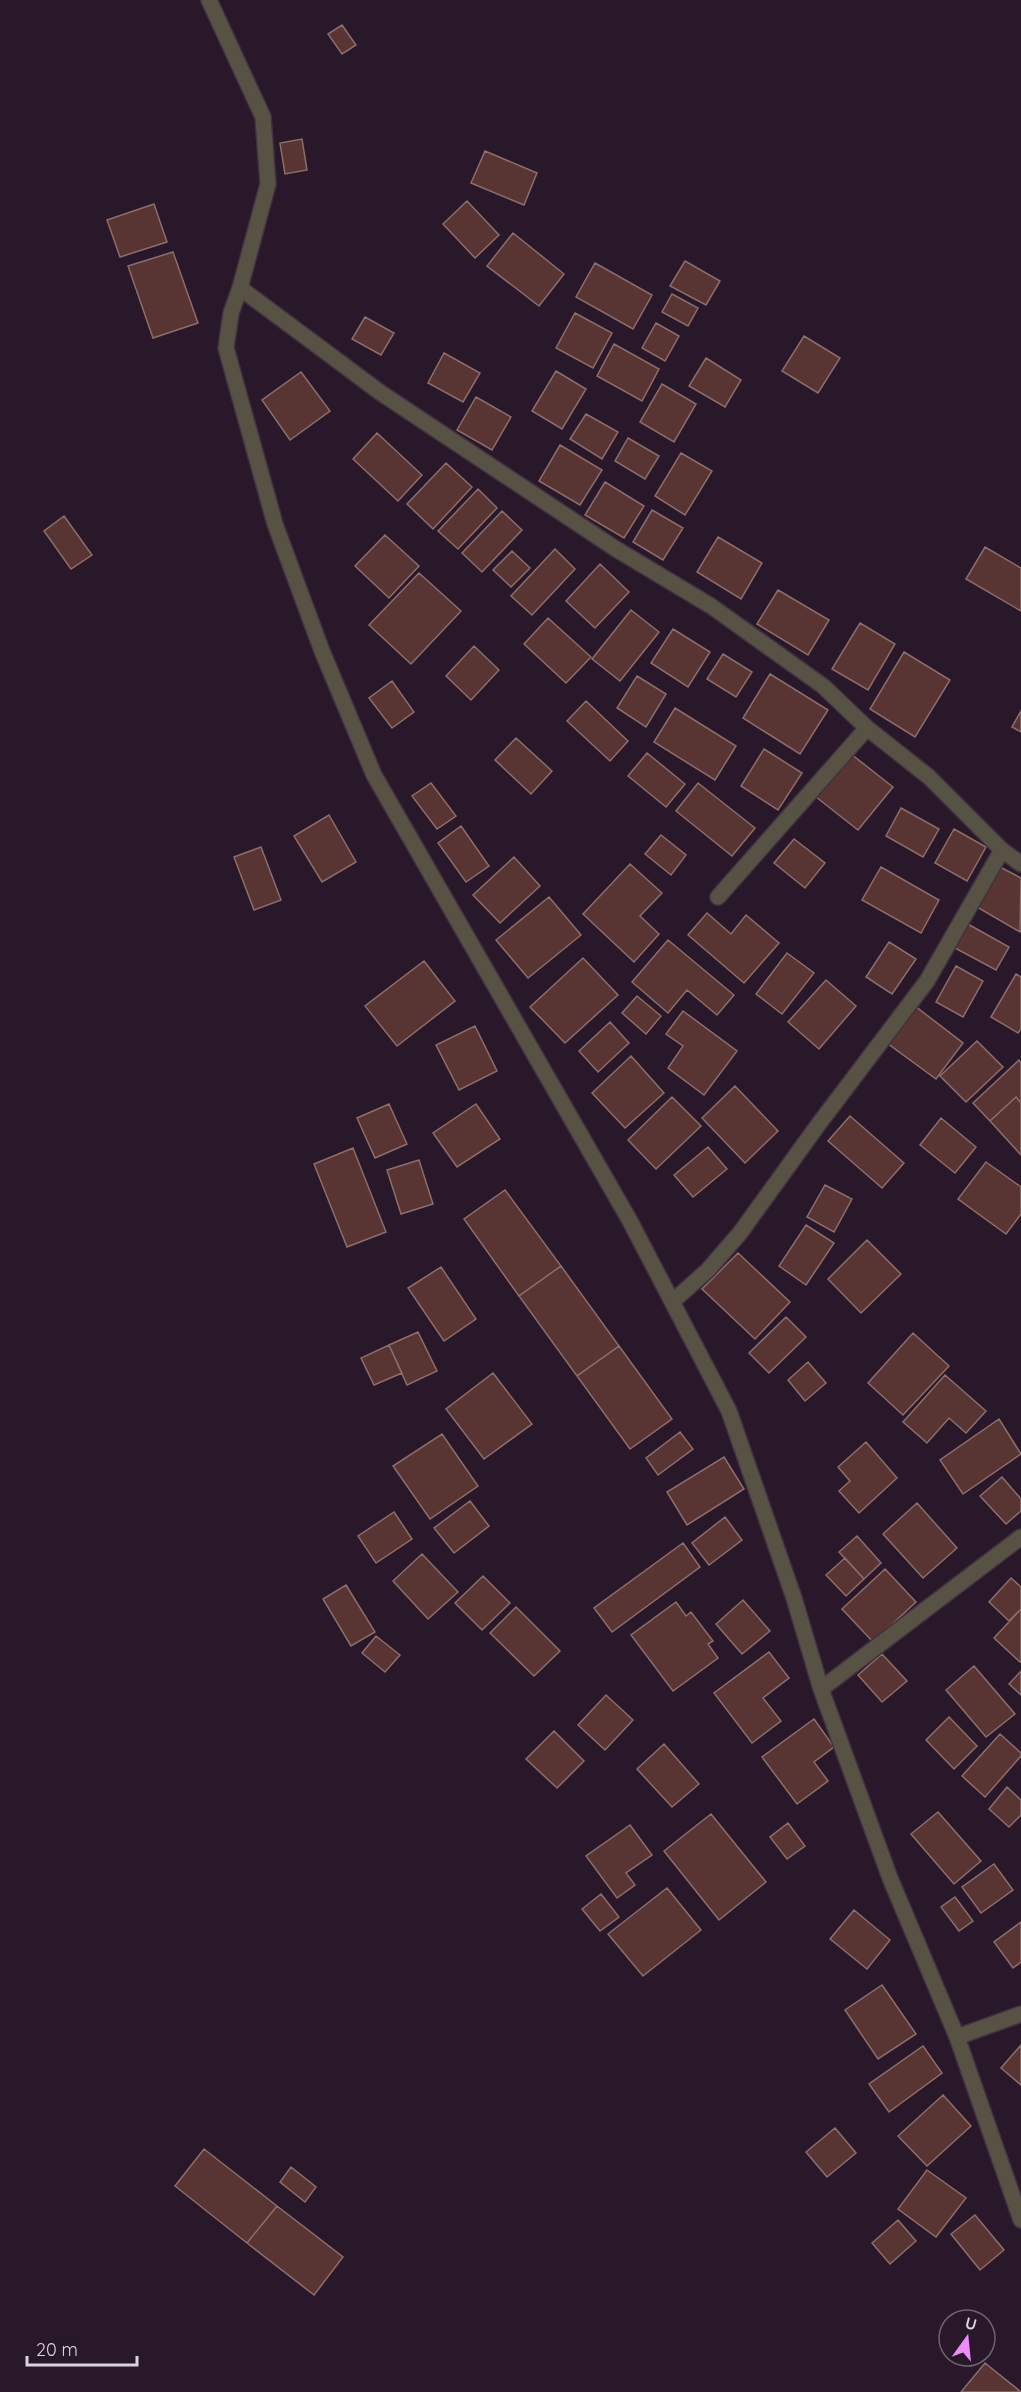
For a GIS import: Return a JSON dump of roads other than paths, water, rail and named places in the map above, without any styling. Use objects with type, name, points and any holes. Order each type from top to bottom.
[{"type":"street","points":[[209,0],[263,117],[268,184],[231,313],[226,348],[240,405],[275,524],[322,651],[374,775],[630,1221],[729,1411],[795,1598],[821,1689],[890,1878],[957,2037],[1021,2220]]},
{"type":"street","points":[[240,288],[381,393],[616,549],[720,612],[823,686],[867,728],[929,777],[1002,850],[1021,864]]},
{"type":"street","points":[[718,897],[867,728]]},
{"type":"street","points":[[672,1302],[708,1270],[741,1233],[818,1125],[927,981],[1002,850]]},
{"type":"street","points":[[821,1689],[1021,1537]]},
{"type":"street","points":[[957,2037],[1021,2014]]}]
